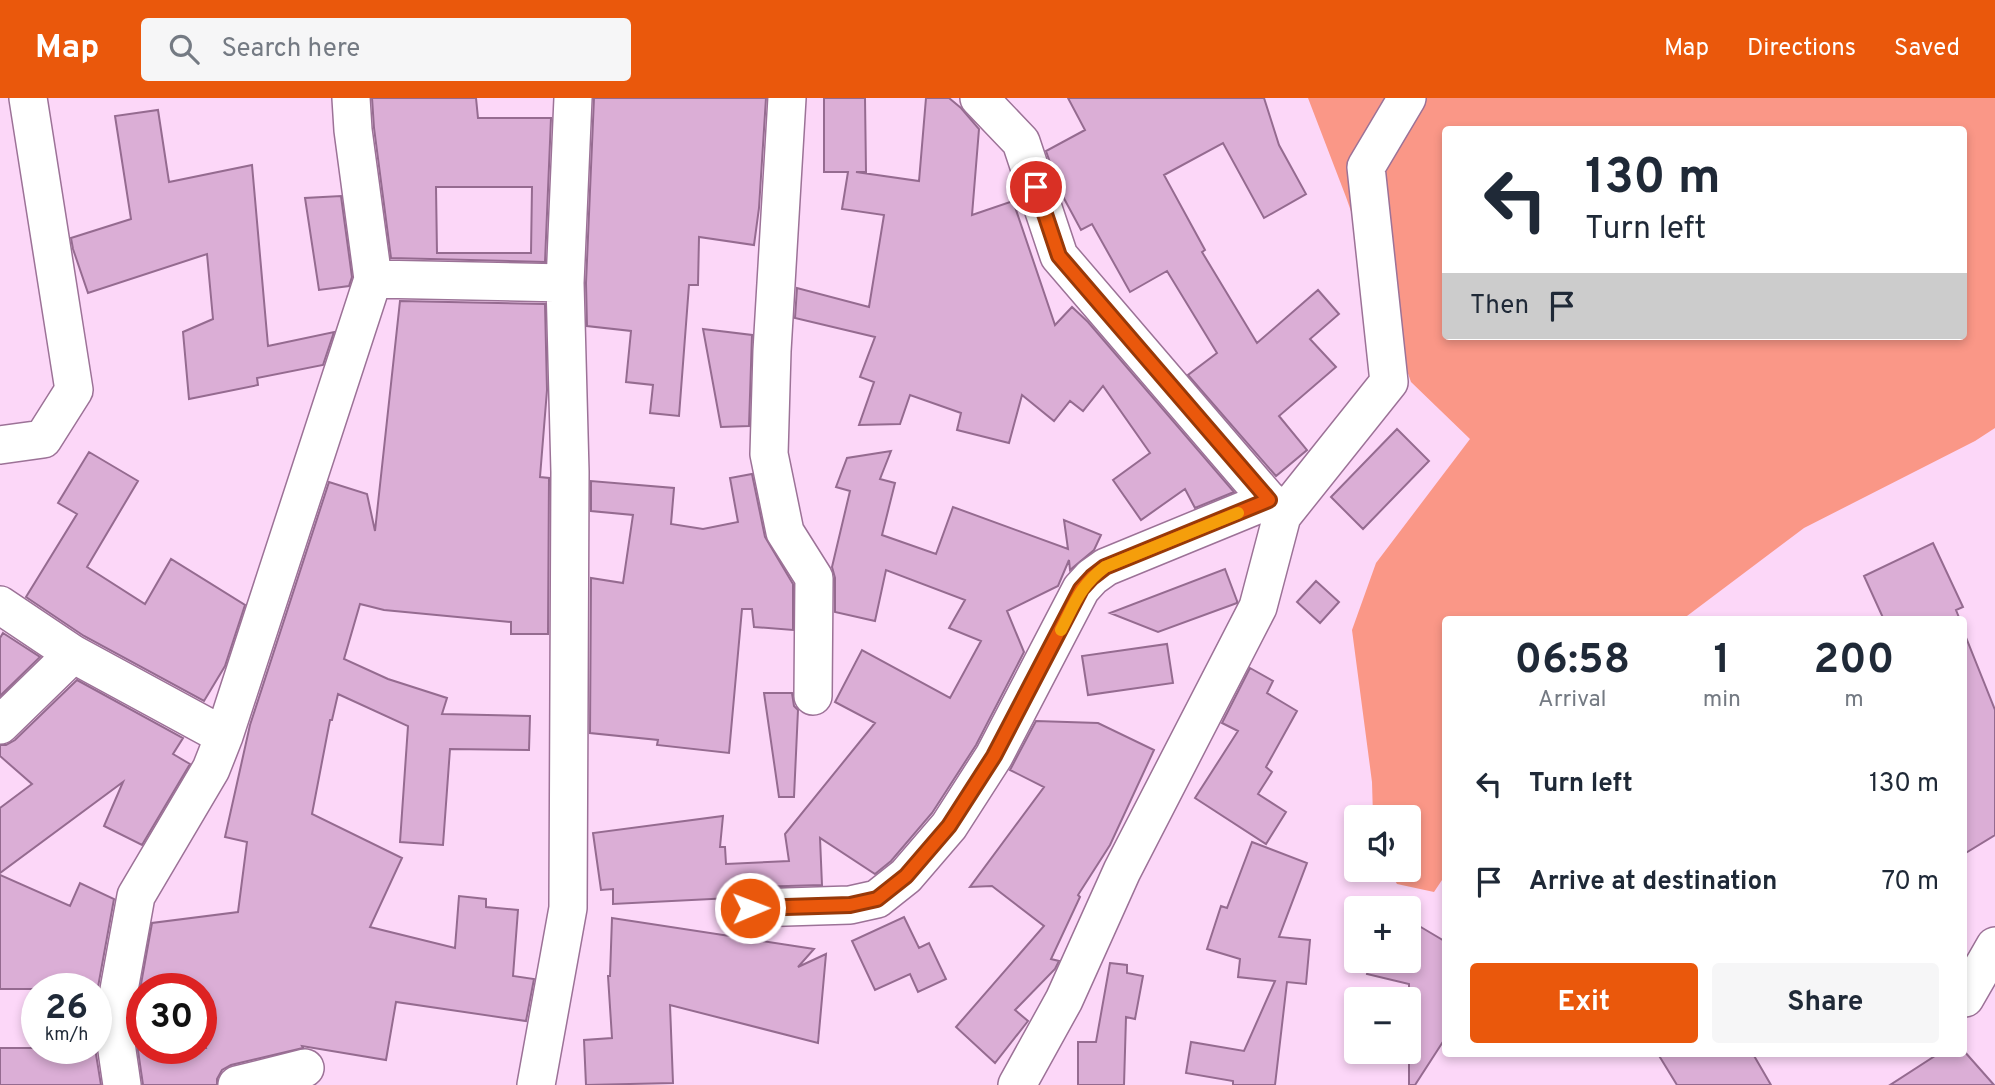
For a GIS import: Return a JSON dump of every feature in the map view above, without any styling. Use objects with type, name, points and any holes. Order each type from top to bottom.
[{"type":"street","points":[[0,445],[43,439],[74,390],[27,98]]},
{"type":"street","points":[[122,1085],[113,1023],[136,896],[211,769],[224,736],[373,279],[351,98]]},
{"type":"street","points":[[536,1085],[568,908],[570,472],[565,283],[573,98]]},
{"type":"street","points":[[787,98],[772,351],[769,454],[785,532],[814,578],[813,696]]},
{"type":"street","points":[[979,98],[1021,142],[1059,256],[1276,508]]},
{"type":"street","points":[[750,908],[850,905],[877,899],[906,876],[949,826],[994,756],[1081,589],[1092,577],[1105,567],[1276,508],[1389,382],[1366,167],[1407,98]]},
{"type":"street","points":[[373,279],[565,283]]},
{"type":"street","points":[[1017,1085],[1064,1000],[1122,871],[1258,607],[1276,508]]},
{"type":"street","points":[[0,606],[73,654],[224,736]]},
{"type":"street","points":[[0,725],[73,654]]},
{"type":"street","points":[[1967,995],[1995,946]]},
{"type":"street","points":[[237,1085],[305,1068]]},
{"type":"shaded area","points":[[1308,98],[1995,98],[1995,428],[1975,441],[1804,528],[1687,616],[1442,616],[1442,880],[1434,892],[1396,882],[1421,882],[1421,805],[1373,805],[1352,630],[1376,563],[1470,439],[1411,382]]},
{"type":"building","points":[[372,98],[476,98],[478,118],[551,118],[545,262],[391,258]],"holes":[[[436,187],[532,187],[531,253],[437,253]]]},
{"type":"building","points":[[594,98],[766,98],[754,245],[699,237],[698,285],[689,285],[679,416],[650,413],[653,385],[626,382],[631,331],[587,326],[586,283]]},
{"type":"building","points":[[824,98],[865,98],[866,172],[856,172],[919,181],[926,98],[949,98],[961,108],[979,129],[972,215],[1013,201],[1055,325],[1072,307],[1088,322],[1234,492],[1195,508],[1185,489],[1141,520],[1113,480],[1150,453],[1103,386],[1083,411],[1070,401],[1054,421],[1022,395],[1009,443],[957,430],[961,413],[910,395],[900,424],[859,425],[874,382],[860,377],[875,337],[795,318],[797,288],[869,307],[884,215],[842,209],[848,172],[824,172]]},
{"type":"building","points":[[1068,98],[1264,98],[1279,145],[1306,194],[1264,218],[1223,143],[1164,175],[1205,250],[1202,252],[1257,343],[1318,290],[1339,314],[1310,339],[1336,367],[1279,416],[1307,450],[1276,476],[1188,375],[1217,353],[1167,271],[1130,292],[1092,224],[1081,230],[1060,191],[1046,151],[1085,130]]},
{"type":"building","points":[[158,110],[169,182],[252,165],[268,346],[334,332],[323,365],[257,378],[258,385],[189,399],[183,332],[213,319],[207,254],[88,293],[71,238],[131,219],[115,116]]},
{"type":"building","points":[[341,196],[352,277],[349,286],[319,290],[305,198]]},
{"type":"building","points":[[400,301],[545,304],[547,390],[540,477],[549,478],[548,634],[511,634],[511,622],[384,610],[360,604],[344,659],[388,679],[447,698],[442,714],[530,716],[529,750],[450,749],[443,845],[400,842],[408,726],[338,694],[330,720],[312,814],[402,858],[370,927],[455,948],[459,896],[486,899],[486,907],[518,910],[513,976],[534,979],[526,1021],[396,1002],[386,1060],[302,1046],[303,1048],[231,1065],[222,1070],[217,1085],[143,1085],[140,1064],[217,1064],[217,973],[143,973],[152,923],[238,912],[247,842],[225,837],[250,725],[329,482],[367,494],[375,531]]},
{"type":"building","points":[[703,329],[752,335],[749,426],[721,427]]},
{"type":"building","points":[[1397,429],[1429,461],[1363,529],[1331,497]]},
{"type":"building","points":[[891,451],[880,479],[895,483],[882,535],[936,554],[953,507],[1068,549],[1064,520],[1101,535],[1094,550],[1070,570],[1069,560],[1058,586],[1007,611],[1024,652],[976,745],[932,813],[891,861],[875,874],[820,838],[822,885],[749,887],[738,891],[731,898],[613,904],[613,889],[601,890],[593,833],[723,816],[720,847],[725,847],[726,864],[789,861],[785,834],[875,723],[835,702],[862,650],[950,698],[981,641],[949,628],[965,600],[886,570],[875,621],[835,612],[835,578],[832,567],[850,491],[836,487],[847,458]]},
{"type":"building","points":[[89,452],[138,481],[87,567],[145,604],[171,559],[245,605],[225,666],[204,701],[84,636],[26,597],[77,514],[58,503]]},
{"type":"building","points":[[752,474],[765,537],[793,584],[793,630],[754,627],[752,609],[742,609],[729,753],[657,745],[658,740],[590,733],[591,578],[623,583],[633,515],[591,511],[591,481],[674,488],[671,524],[703,529],[738,522],[730,478]]},
{"type":"building","points":[[1933,543],[1963,607],[1956,610],[1958,616],[1882,616],[1864,576]]},
{"type":"building","points":[[1225,569],[1237,603],[1158,632],[1110,613]]},
{"type":"building","points":[[1316,581],[1339,602],[1320,623],[1297,602]]},
{"type":"building","points":[[3,633],[40,657],[0,696],[0,638]]},
{"type":"building","points":[[1967,640],[1995,710],[1995,835],[1967,852]]},
{"type":"building","points":[[1167,644],[1173,683],[1088,695],[1082,656]]},
{"type":"building","points":[[1250,668],[1273,681],[1267,693],[1297,711],[1266,767],[1272,772],[1258,794],[1286,812],[1266,844],[1195,798],[1238,731],[1222,723]]},
{"type":"building","points":[[77,680],[183,738],[173,754],[190,764],[142,845],[104,826],[123,782],[0,873],[0,808],[32,784],[0,756],[0,745],[15,740]]},
{"type":"building","points":[[764,693],[792,693],[794,706],[798,710],[794,797],[779,797]]},
{"type":"building","points":[[1036,721],[1098,723],[1154,750],[1110,845],[1078,895],[1080,897],[1051,959],[1059,961],[1055,969],[1015,1010],[1028,1021],[995,1063],[956,1027],[1044,926],[992,886],[970,887],[1044,787],[1010,770]]},
{"type":"building","points":[[1252,842],[1307,863],[1279,937],[1310,940],[1306,984],[1287,982],[1275,1085],[1233,1085],[1233,1081],[1186,1073],[1191,1042],[1244,1051],[1275,981],[1238,977],[1240,959],[1207,949],[1221,906],[1227,908]]},
{"type":"building","points":[[0,875],[70,906],[80,883],[114,899],[101,973],[21,973],[21,989],[0,989]]},
{"type":"building","points":[[904,917],[919,948],[929,943],[946,979],[918,992],[910,974],[875,990],[852,941]]},
{"type":"building","points":[[612,918],[814,949],[798,967],[826,954],[818,1043],[670,1005],[673,1083],[586,1085],[584,1040],[612,1038],[608,976]]},
{"type":"building","points":[[1421,927],[1442,940],[1442,1043],[1415,1085],[1409,1085],[1409,1064],[1421,1064],[1421,987],[1409,987],[1409,984],[1367,974],[1421,973]]},
{"type":"building","points":[[1110,963],[1127,965],[1127,973],[1143,976],[1135,1019],[1126,1017],[1124,1085],[1078,1085],[1078,1042],[1096,1042]]},
{"type":"building","points":[[0,1048],[21,1048],[21,1064],[98,1064],[101,1085],[0,1085]]},
{"type":"building","points":[[1967,1054],[1994,1085],[1890,1085],[1933,1057],[1967,1057]]},
{"type":"building","points":[[1660,1057],[1755,1057],[1771,1085],[1677,1085]]},
{"type":"slow traffic","points":[[1061,630],[1081,589],[1105,567],[1238,513]]},
{"type":"route","points":[[750,908],[850,905],[877,899],[906,876],[949,826],[994,756],[1081,589],[1092,577],[1105,567],[1269,500],[1059,256],[1036,187]]}]
